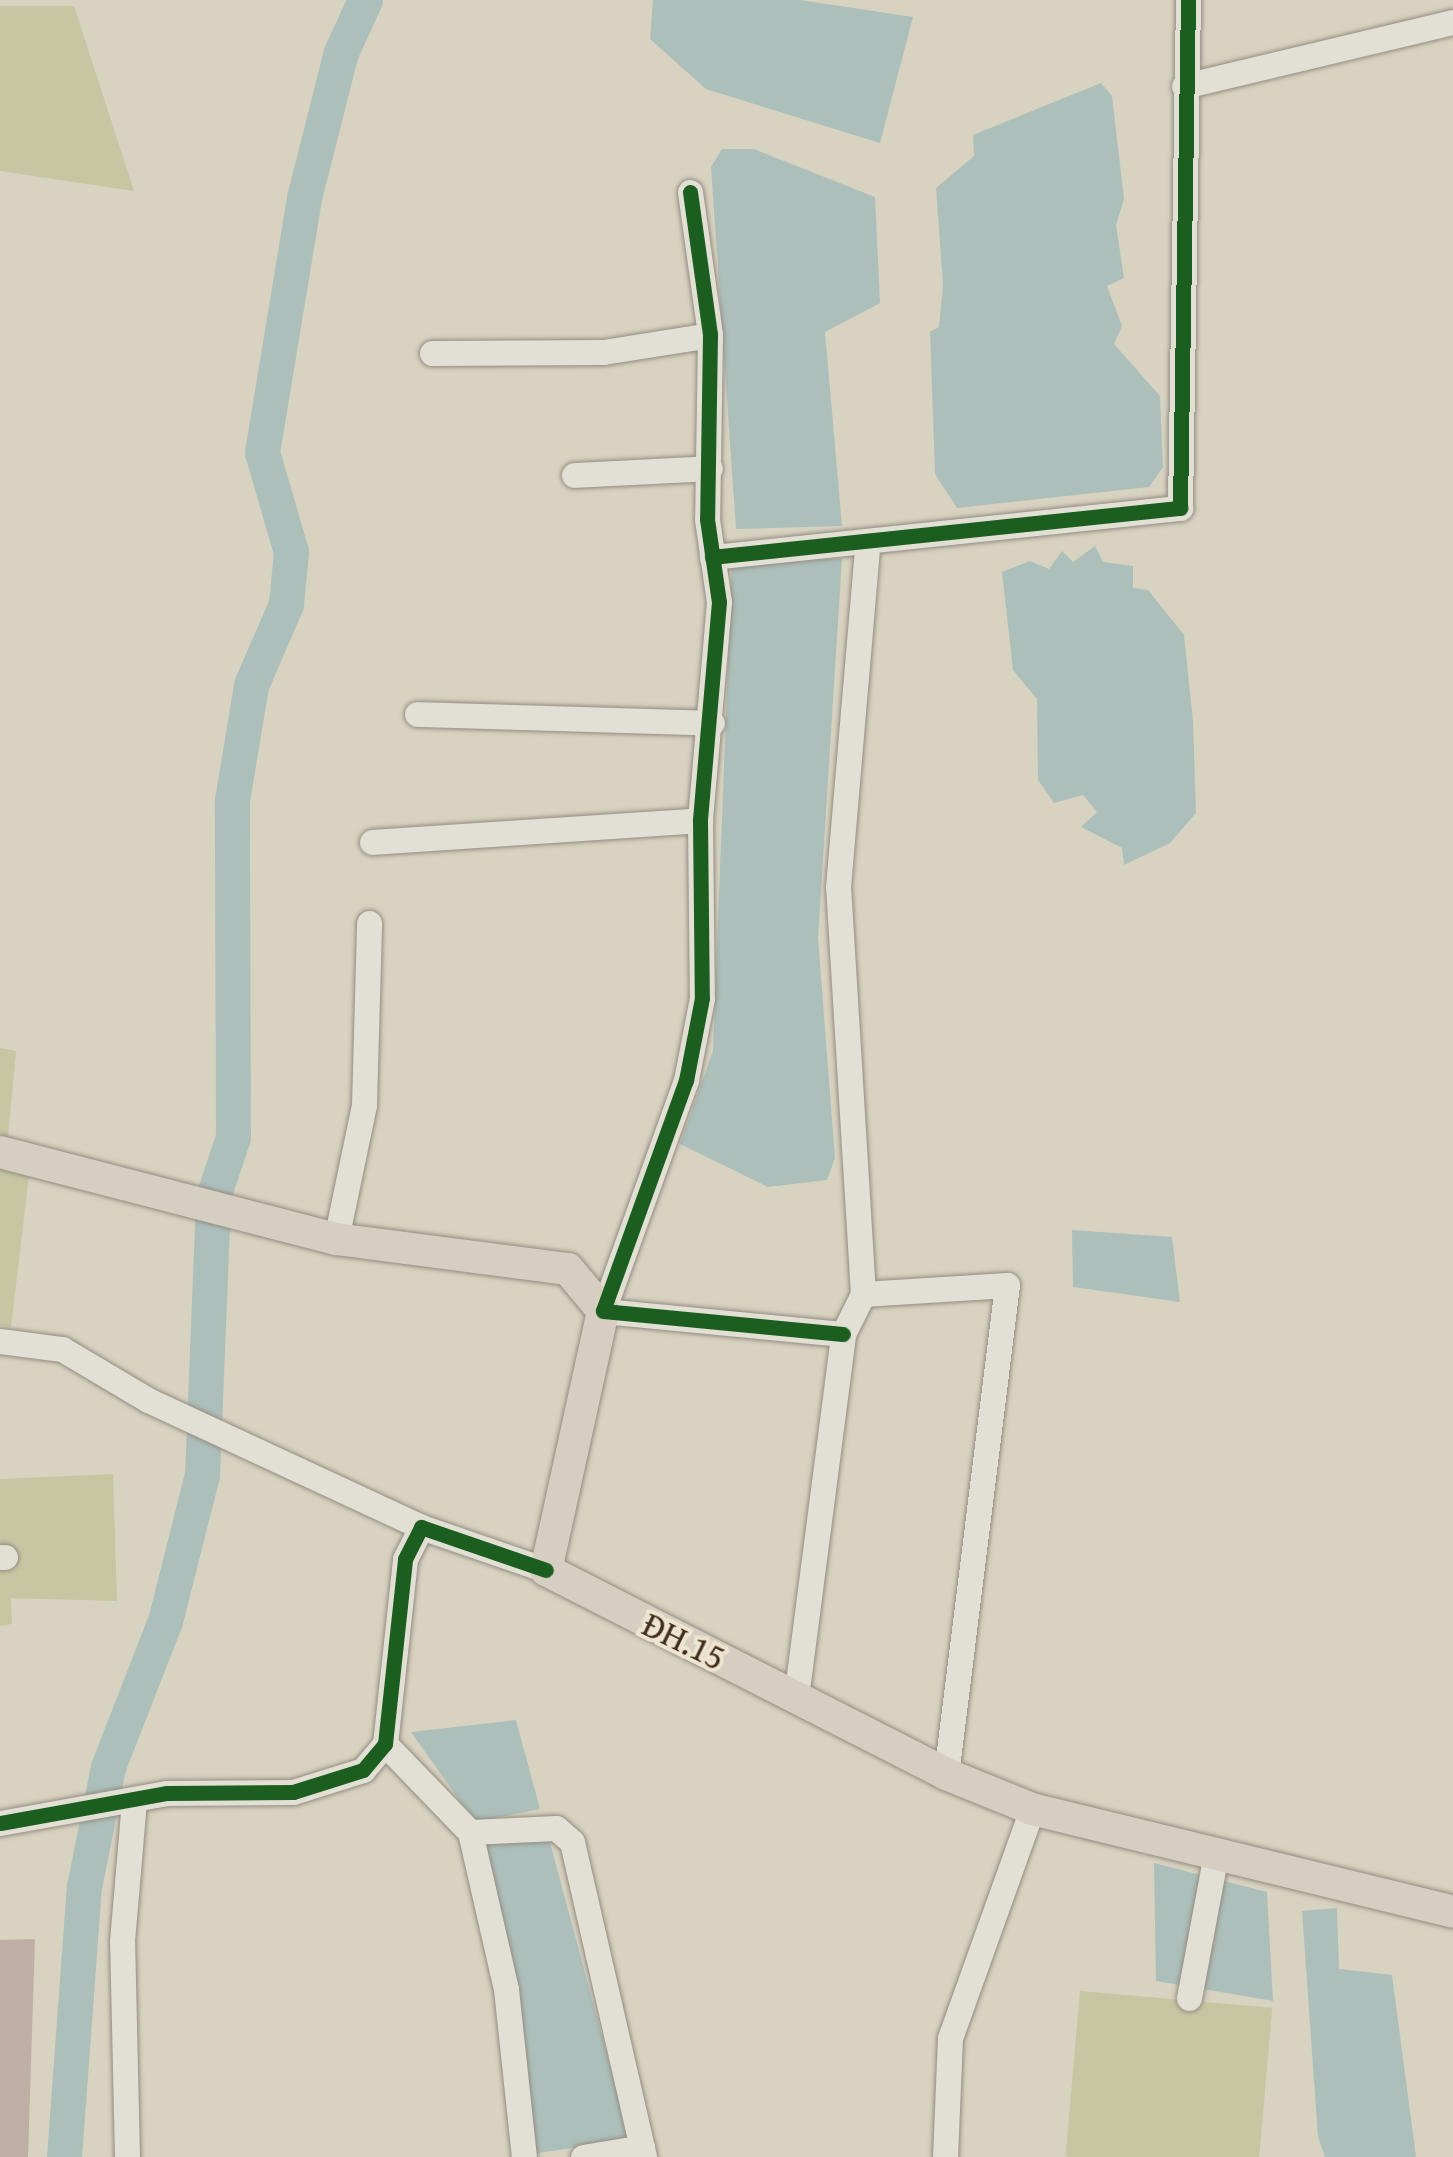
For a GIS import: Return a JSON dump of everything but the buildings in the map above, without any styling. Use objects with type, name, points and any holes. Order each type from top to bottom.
[{"type":"main road","points":[[0,1152],[228,1214],[336,1238],[568,1269],[603,1311],[546,1570]]},
{"type":"main road","name":"ĐH.15","points":[[546,1570],[797,1690],[946,1774],[1032,1808],[1214,1864],[1453,1912]]},
{"type":"street","points":[[722,552],[866,547],[1180,508],[1188,0]]},
{"type":"street","points":[[1184,86],[1453,22]]},
{"type":"street","points":[[690,192],[710,336],[710,468],[722,552],[712,724],[700,820],[697,1036],[603,1311],[843,1334]]},
{"type":"street","points":[[432,353],[602,352],[710,336]]},
{"type":"street","points":[[574,475],[710,468]]},
{"type":"street","points":[[797,1690],[843,1334],[863,1294],[838,867],[866,547]]},
{"type":"street","points":[[417,714],[712,724]]},
{"type":"street","points":[[372,842],[700,820]]},
{"type":"street","points":[[336,1238],[364,1104],[368,923]]},
{"type":"street","points":[[568,1269],[618,1270]]},
{"type":"street","points":[[863,1294],[1006,1285],[946,1774]]},
{"type":"street","points":[[0,1341],[62,1349],[148,1400],[421,1527],[546,1570]]},
{"type":"street","points":[[0,1823],[59,1818],[126,1804],[292,1792],[362,1770],[385,1744],[405,1559],[421,1527]]},
{"type":"street","points":[[385,1744],[476,1832],[506,1989],[524,2157]]},
{"type":"street","points":[[126,1804],[122,1941],[127,2157]]},
{"type":"street","points":[[945,2157],[950,2038],[1032,1808]]},
{"type":"street","points":[[476,1832],[556,1828],[572,1842],[641,2151],[583,2157]]},
{"type":"street","points":[[1189,1998],[1214,1864]]},
{"type":"green space","points":[[0,6],[74,6],[134,191],[0,171]]},
{"type":"green space","points":[[0,1048],[16,1051],[7,1147],[0,1145]]},
{"type":"green space","points":[[0,1163],[30,1167],[11,1327],[0,1326]]},
{"type":"green space","points":[[113,1474],[117,1601],[11,1598],[12,1624],[0,1626],[0,1479]]},
{"type":"green space","points":[[1080,1991],[1272,2008],[1259,2157],[1066,2156]]},
{"type":"shaded area","points":[[653,0],[800,0],[913,17],[880,143],[706,89],[650,39]]},
{"type":"shaded area","points":[[1101,83],[1112,96],[1124,199],[1116,225],[1124,278],[1107,286],[1122,326],[1114,344],[1160,396],[1163,467],[1149,487],[957,508],[935,474],[930,332],[939,327],[943,285],[936,188],[974,156],[973,135]]},
{"type":"shaded area","points":[[722,149],[754,149],[875,197],[880,303],[825,332],[842,526],[736,529],[711,167]]},
{"type":"shaded area","points":[[1095,546],[1103,562],[1133,566],[1133,588],[1148,590],[1184,635],[1193,721],[1196,813],[1170,843],[1124,865],[1122,848],[1081,827],[1097,812],[1083,795],[1054,803],[1038,780],[1037,699],[1013,670],[1002,572],[1030,561],[1049,569],[1062,551],[1073,562]]},
{"type":"shaded area","points":[[842,559],[818,938],[835,1158],[827,1180],[768,1187],[680,1144],[713,1051],[732,560]]},
{"type":"shaded area","points":[[1072,1230],[1172,1237],[1180,1302],[1073,1287]]},
{"type":"shaded area","points":[[516,1720],[540,1809],[475,1822],[411,1732]]},
{"type":"shaded area","points":[[548,1835],[630,2140],[537,2153],[480,1843]]},
{"type":"shaded area","points":[[1154,1863],[1267,1892],[1273,2001],[1156,1981]]},
{"type":"shaded area","points":[[1337,1908],[1339,1969],[1392,1975],[1416,2157],[1325,2157],[1318,2137],[1302,1911]]},
{"type":"waterway","points":[[64,2157],[84,1887],[108,1767],[165,1621],[202,1475],[213,1197],[233,1137],[232,800],[251,685],[286,604],[291,552],[262,452],[304,198],[341,52],[365,0]]},
{"type":"cycle path","points":[[712,557],[1180,508],[1188,0]]},
{"type":"cycle path","points":[[690,192],[710,335],[707,519],[719,602],[700,820],[702,998],[686,1080],[603,1311],[843,1334]]},
{"type":"cycle path","points":[[0,1823],[167,1793],[293,1792],[363,1770],[385,1744],[405,1559],[421,1527],[546,1570]]}]
